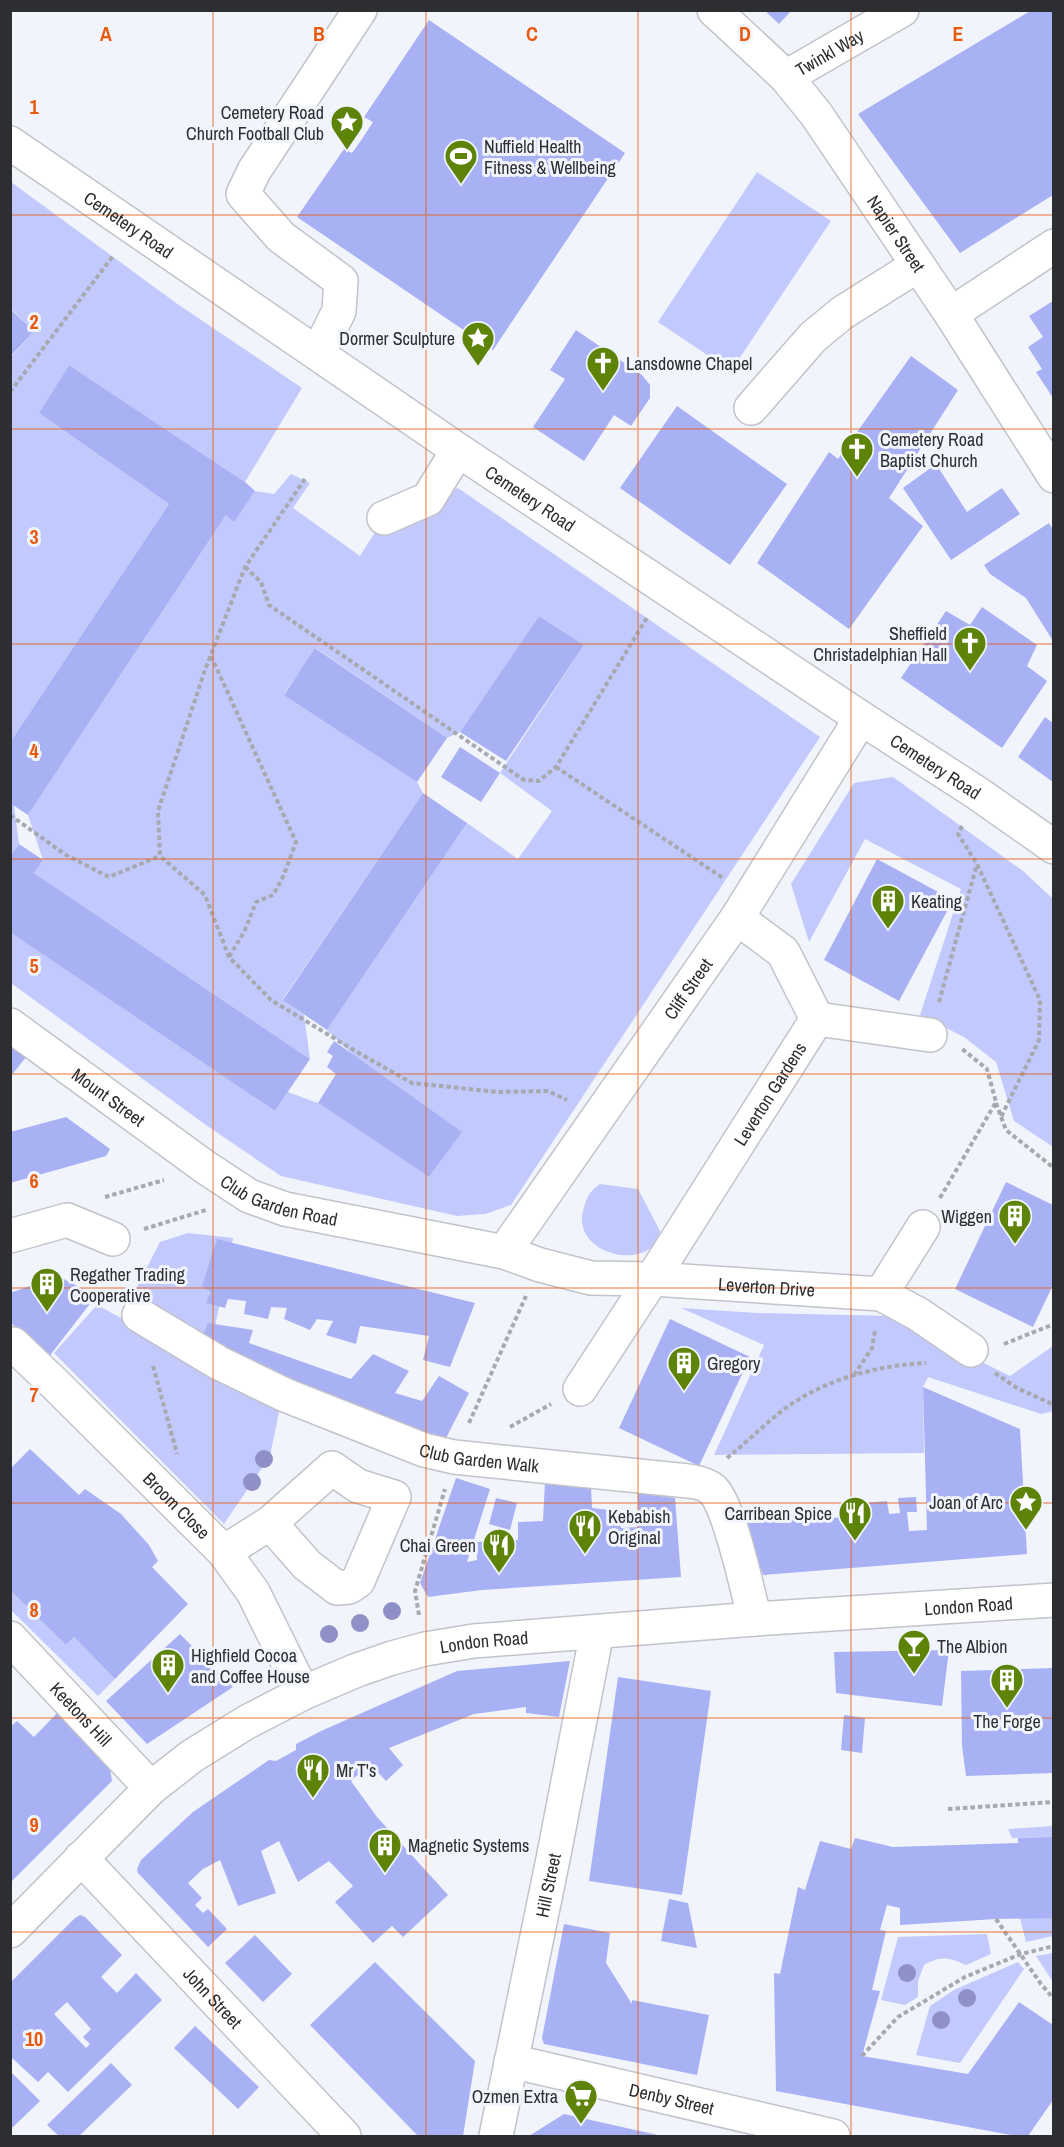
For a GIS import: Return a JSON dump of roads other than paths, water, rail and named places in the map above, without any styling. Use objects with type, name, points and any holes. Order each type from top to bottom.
[{"type":"street","points":[[318,353],[339,311],[341,281],[281,237],[243,194],[254,171],[360,10]]},
{"type":"street","name":"Napier Street","points":[[714,10],[786,77],[816,114],[951,314],[1053,476]]},
{"type":"street","name":"Twinkl Way","points":[[786,77],[902,10]]},
{"type":"street","name":"Cemetery Road","points":[[10,143],[458,450],[977,793],[1053,847]]},
{"type":"street","points":[[951,314],[1053,246]]},
{"type":"street","points":[[752,408],[813,337],[842,313],[918,265]]},
{"type":"street","points":[[384,518],[428,499],[458,450]]},
{"type":"street","name":"Cliff Street","points":[[504,1252],[744,907],[861,718]]},
{"type":"street","points":[[744,907],[783,952],[817,1019],[930,1035]]},
{"type":"street","name":"Leverton Gardens","points":[[580,1389],[817,1019]]},
{"type":"street","name":"Mount Street","points":[[10,1025],[205,1167]]},
{"type":"street","name":"Club Garden Road","points":[[205,1167],[249,1196],[285,1209],[504,1252]]},
{"type":"street","points":[[10,1236],[67,1220],[112,1239]]},
{"type":"street","points":[[875,1293],[923,1227]]},
{"type":"street","points":[[504,1252],[540,1265],[591,1278],[652,1279]]},
{"type":"street","name":"Leverton Drive","points":[[652,1279],[875,1293],[918,1314],[976,1357]]},
{"type":"street","name":"Club Garden Walk","points":[[139,1315],[219,1363],[285,1395],[424,1450],[454,1457],[695,1482],[713,1490],[725,1511],[755,1619]]},
{"type":"street","name":"Broom Close","points":[[13,1344],[224,1552],[253,1592],[303,1693]]},
{"type":"street","points":[[224,1552],[270,1523]]},
{"type":"street","name":"London Road","points":[[10,1931],[151,1788],[219,1738],[303,1693],[357,1670],[425,1649],[474,1641],[755,1619],[1053,1600]]},
{"type":"street","name":"Hill Street","points":[[496,2136],[597,1632]]},
{"type":"street","name":"Keetons Hill","points":[[10,1638],[151,1788]]},
{"type":"street","name":"John Street","points":[[81,1858],[344,2136]]},
{"type":"street","name":"Denby Street","points":[[510,2061],[706,2093],[833,2136]]},
{"type":"place","name":"Cemetery Road Church Football Club","points":[[347,151]]},
{"type":"place","name":"Nuffield Health Fitness & Wellbeing","points":[[461,185]]},
{"type":"place","name":"Dormer Sculpture","points":[[478,367]]},
{"type":"place","name":"Lansdowne Chapel","points":[[603,392]]},
{"type":"place","name":"Cemetery Road Baptist Church","points":[[857,478]]},
{"type":"place","name":"Sheffield Christadelphian Hall","points":[[970,672]]},
{"type":"place","name":"Keating","points":[[888,930]]},
{"type":"place","name":"Wiggen","points":[[1015,1245]]},
{"type":"place","name":"Regather Trading Cooperative","points":[[47,1313]]},
{"type":"place","name":"Gregory","points":[[684,1392]]},
{"type":"place","name":"Joan of Arc","points":[[1026,1531]]},
{"type":"place","name":"Carribean Spice","points":[[855,1542]]},
{"type":"place","name":"Kebabish Original","points":[[585,1555]]},
{"type":"place","name":"Chai Green","points":[[499,1574]]},
{"type":"place","name":"The Albion","points":[[914,1675]]},
{"type":"place","name":"Highfield Cocoa and Coffee House","points":[[168,1694]]},
{"type":"place","name":"The Forge","points":[[1007,1709]]},
{"type":"place","name":"Mr T's","points":[[313,1799]]},
{"type":"place","name":"Magnetic Systems","points":[[385,1874]]},
{"type":"place","name":"Ozmen Extra","points":[[581,2125]]}]
